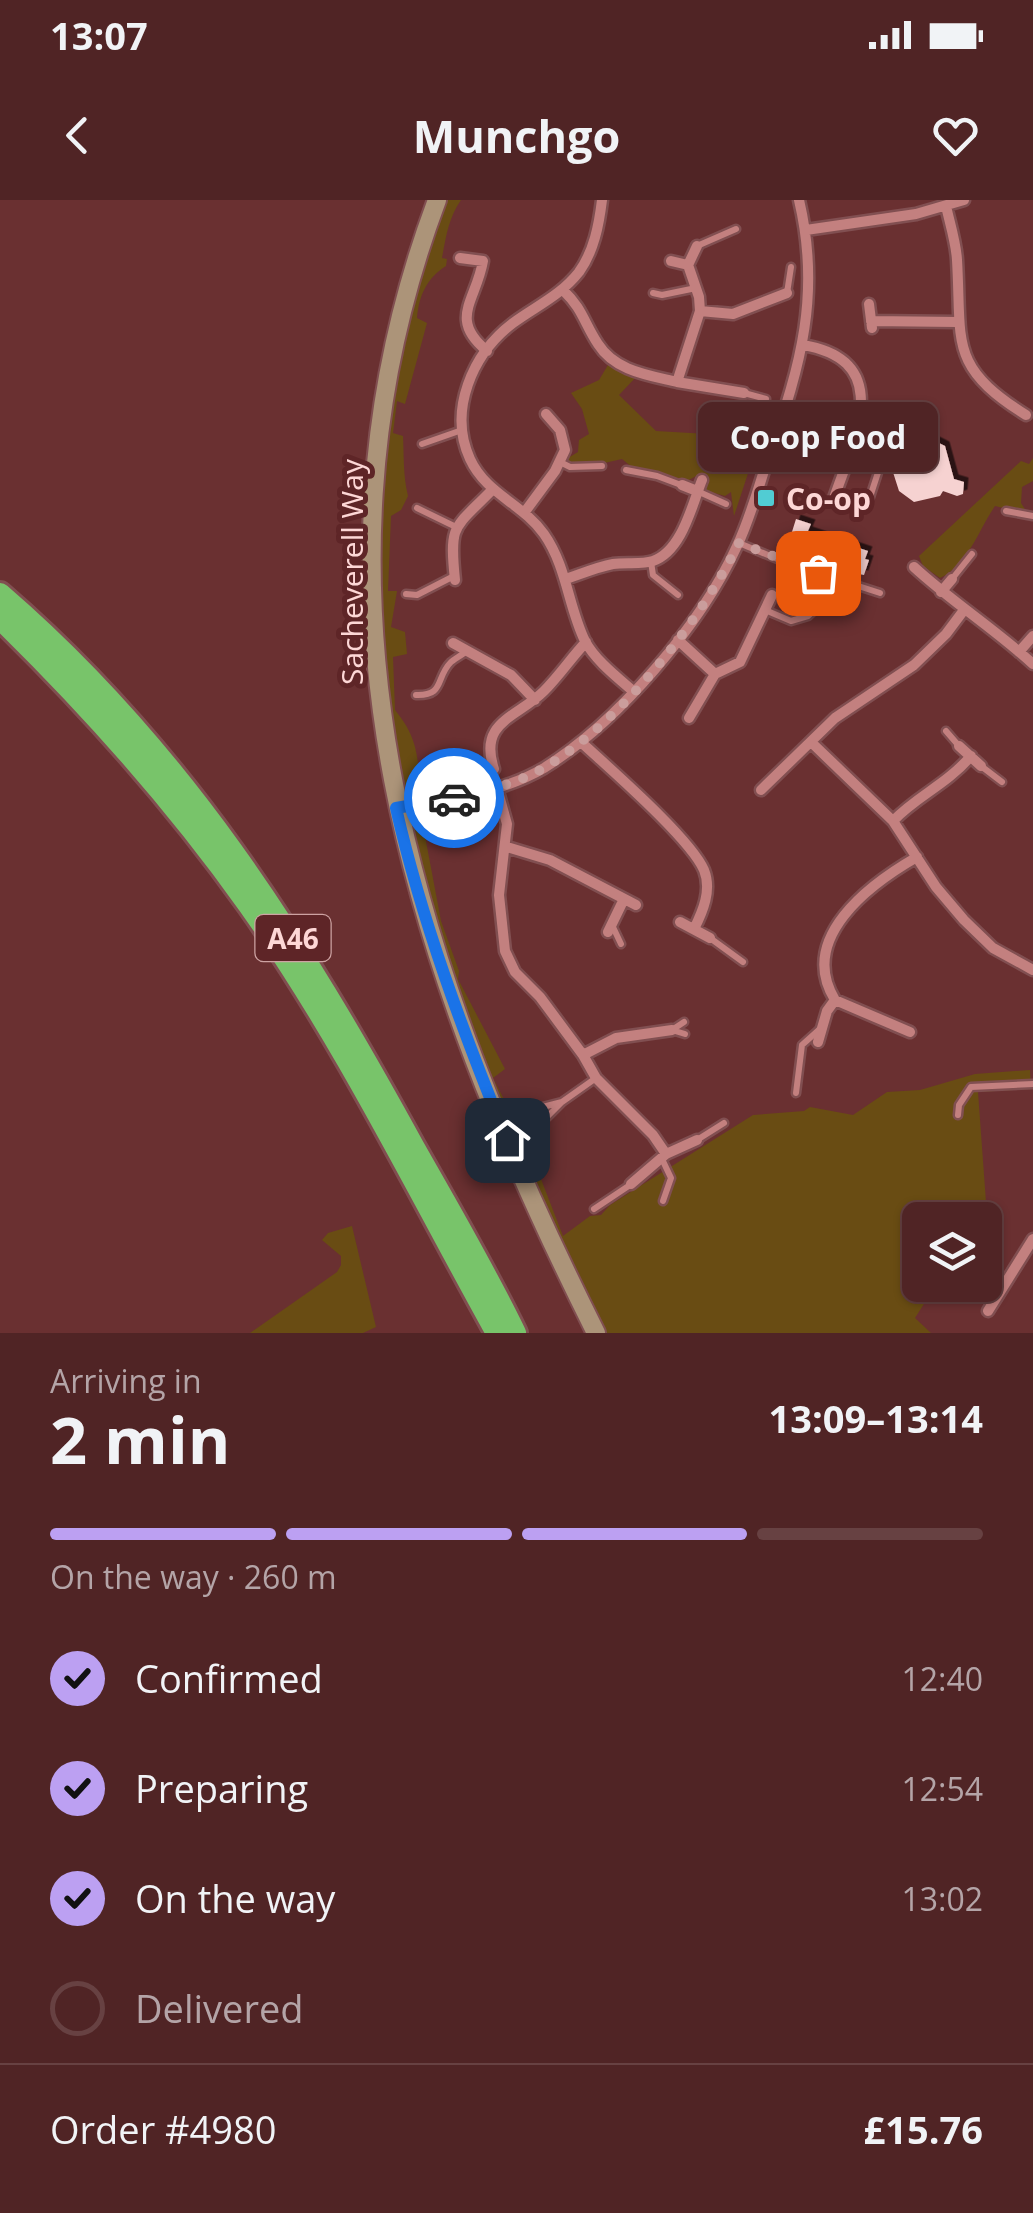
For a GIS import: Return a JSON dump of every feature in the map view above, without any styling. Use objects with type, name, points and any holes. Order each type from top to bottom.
[{"type":"highway","name":"A46","points":[[0,594],[82,670],[140,733],[258,884],[343,1020],[516,1333]]},
{"type":"highway","name":"A46","points":[[0,618],[83,700],[144,769],[251,907],[306,991],[496,1333]]},
{"type":"street","name":"Sacheverell Way","points":[[437,200],[401,309],[383,392],[376,453],[372,579],[385,750],[416,890],[477,1066],[531,1198],[596,1333]]},
{"type":"street","points":[[602,200],[593,244],[581,268],[563,290],[512,324],[487,350],[468,384],[460,415],[469,457],[492,490],[524,513],[545,536],[566,579],[586,642],[632,691]]},
{"type":"street","points":[[396,808],[498,788],[541,770],[580,742],[632,691],[699,615],[739,543],[795,383],[809,300],[806,230],[799,200]]},
{"type":"street","points":[[806,230],[916,214],[964,200]]},
{"type":"street","points":[[946,206],[956,254],[960,346],[978,378],[1026,415]]},
{"type":"street","points":[[677,382],[700,310],[688,265],[697,246]]},
{"type":"street","points":[[460,258],[483,261],[465,323],[470,337],[487,350]]},
{"type":"street","points":[[671,261],[688,265]]},
{"type":"street","points":[[770,284],[774,298]]},
{"type":"street","points":[[563,290],[579,306],[608,357],[637,372],[744,393]]},
{"type":"street","points":[[700,310],[734,314],[787,293]]},
{"type":"street","points":[[869,304],[871,324],[957,322]]},
{"type":"street","points":[[803,346],[836,355],[858,376],[863,402],[833,501]]},
{"type":"street","points":[[723,390],[726,377]]},
{"type":"street","points":[[1007,420],[1015,408]]},
{"type":"street","points":[[524,513],[565,450],[564,441],[546,414]]},
{"type":"street","points":[[566,579],[606,565],[651,562],[674,545],[699,486],[682,485]]},
{"type":"street","points":[[470,566],[455,574],[451,541],[456,527],[492,490]]},
{"type":"street","points":[[914,567],[1033,664]]},
{"type":"street","points":[[941,592],[952,579]]},
{"type":"street","points":[[690,718],[715,674],[740,662],[772,595]]},
{"type":"street","points":[[760,790],[835,718],[914,665],[964,610]]},
{"type":"street","points":[[1020,652],[1033,636]]},
{"type":"street","points":[[678,640],[715,674]]},
{"type":"street","points":[[494,769],[484,757],[504,719],[535,700],[586,642]]},
{"type":"street","points":[[454,643],[462,657],[511,675],[535,700]]},
{"type":"street","points":[[580,742],[661,819],[704,870],[708,891],[694,929]]},
{"type":"street","points":[[812,742],[893,821],[936,887],[964,920],[994,948],[1033,970]]},
{"type":"street","points":[[959,746],[981,766]]},
{"type":"street","points":[[893,821],[905,808],[951,779],[971,756]]},
{"type":"street","points":[[498,788],[508,824],[498,895],[505,951],[515,972],[540,997],[596,1078],[653,1135],[663,1156]]},
{"type":"street","points":[[507,847],[550,860],[636,905]]},
{"type":"street","points":[[910,1032],[835,1000],[824,967],[835,931],[863,892],[917,858]]},
{"type":"street","points":[[610,928],[624,900]]},
{"type":"street","points":[[680,922],[710,938]]},
{"type":"street","points":[[818,1042],[835,1000]]},
{"type":"street","points":[[652,1019],[654,1034]]},
{"type":"street","points":[[807,1025],[821,1028]]},
{"type":"street","points":[[583,1054],[616,1038],[672,1030]]},
{"type":"street","points":[[631,1184],[663,1156],[697,1140]]},
{"type":"street","points":[[988,1311],[1033,1238]]},
{"type":"lane","points":[[697,246],[736,229]]},
{"type":"lane","points":[[787,293],[791,267]]},
{"type":"lane","points":[[654,293],[696,288]]},
{"type":"lane","points":[[744,393],[766,399]]},
{"type":"lane","points":[[870,497],[885,450],[899,429]]},
{"type":"lane","points":[[422,444],[462,430]]},
{"type":"lane","points":[[854,436],[885,450]]},
{"type":"lane","points":[[559,462],[570,467],[602,466]]},
{"type":"lane","points":[[626,470],[682,485]]},
{"type":"lane","points":[[699,486],[726,504]]},
{"type":"lane","points":[[417,508],[456,527]]},
{"type":"lane","points":[[1006,512],[1033,516]]},
{"type":"lane","points":[[739,543],[880,593]]},
{"type":"lane","points":[[952,579],[972,554]]},
{"type":"lane","points":[[651,562],[653,575],[678,595]]},
{"type":"lane","points":[[406,594],[417,594],[455,574]]},
{"type":"lane","points":[[765,610],[791,622],[808,616],[825,600]]},
{"type":"lane","points":[[416,695],[436,692],[451,661],[462,657]]},
{"type":"lane","points":[[946,730],[959,746]]},
{"type":"lane","points":[[981,766],[1002,782]]},
{"type":"lane","points":[[610,928],[621,944]]},
{"type":"lane","points":[[710,938],[742,962]]},
{"type":"lane","points":[[672,1030],[684,1022]]},
{"type":"lane","points":[[796,1093],[802,1045],[821,1028]]},
{"type":"lane","points":[[672,1030],[685,1034]]},
{"type":"lane","points":[[547,1117],[596,1078]]},
{"type":"lane","points":[[958,1115],[958,1105],[971,1087],[1033,1084]]},
{"type":"lane","points":[[531,1110],[562,1102]]},
{"type":"lane","points":[[697,1140],[724,1123]]},
{"type":"lane","points":[[663,1156],[671,1178],[664,1201]]},
{"type":"lane","points":[[594,1209],[631,1184]]},
{"type":"shaded area","points":[[443,200],[461,200],[447,234],[442,258],[447,259],[446,266],[429,282],[420,302],[417,318],[427,323],[405,404],[397,401],[393,433],[403,436],[408,496],[401,510],[391,516],[388,591],[397,591],[391,627],[405,632],[407,654],[393,657],[395,710],[412,737],[425,797],[403,790],[385,699],[378,527],[390,390]]},
{"type":"shaded area","points":[[608,365],[636,377],[619,395],[656,431],[760,437],[734,516],[731,492],[725,496],[704,490],[706,478],[698,475],[687,481],[658,472],[638,472],[622,459],[600,464],[567,463],[578,452],[579,440],[589,434],[582,409],[571,393],[599,380]]},
{"type":"shaded area","points":[[1033,458],[1033,481],[1022,487],[1021,503],[1028,514],[995,506],[965,556],[950,572],[940,578],[923,566],[919,556],[1021,461],[1029,464]]},
{"type":"shaded area","points":[[426,813],[427,818],[422,820],[441,921],[459,971],[458,979],[505,1069],[493,1078],[529,1148],[563,1236],[753,1115],[804,1111],[810,1107],[853,1115],[887,1092],[920,1090],[975,1074],[1030,1070],[1031,1089],[978,1092],[986,1202],[902,1202],[902,1302],[925,1302],[915,1318],[931,1333],[602,1333],[573,1274],[462,1008],[410,830],[415,817]]},
{"type":"shaded area","points":[[352,1226],[376,1327],[363,1333],[250,1333],[337,1272],[341,1256],[322,1240],[328,1233]]},
{"type":"building","points":[[927,437],[945,446],[954,479],[964,482],[963,494],[943,491],[940,496],[914,502],[899,491],[891,466],[902,449]]},
{"type":"building","points":[[796,519],[811,524],[808,531],[868,551],[864,575],[859,574],[858,579],[791,557]]},
{"type":"way so far","points":[[454,798],[498,788],[541,770],[580,742],[618,707],[699,615],[739,543],[818,573]]},
{"type":"place","name":"Co-op","points":[[766,498]]},
{"type":"place","name":"Co-op Food","points":[[818,573]]},
{"type":"route","points":[[454,798],[396,808],[437,954],[507,1140]]}]
